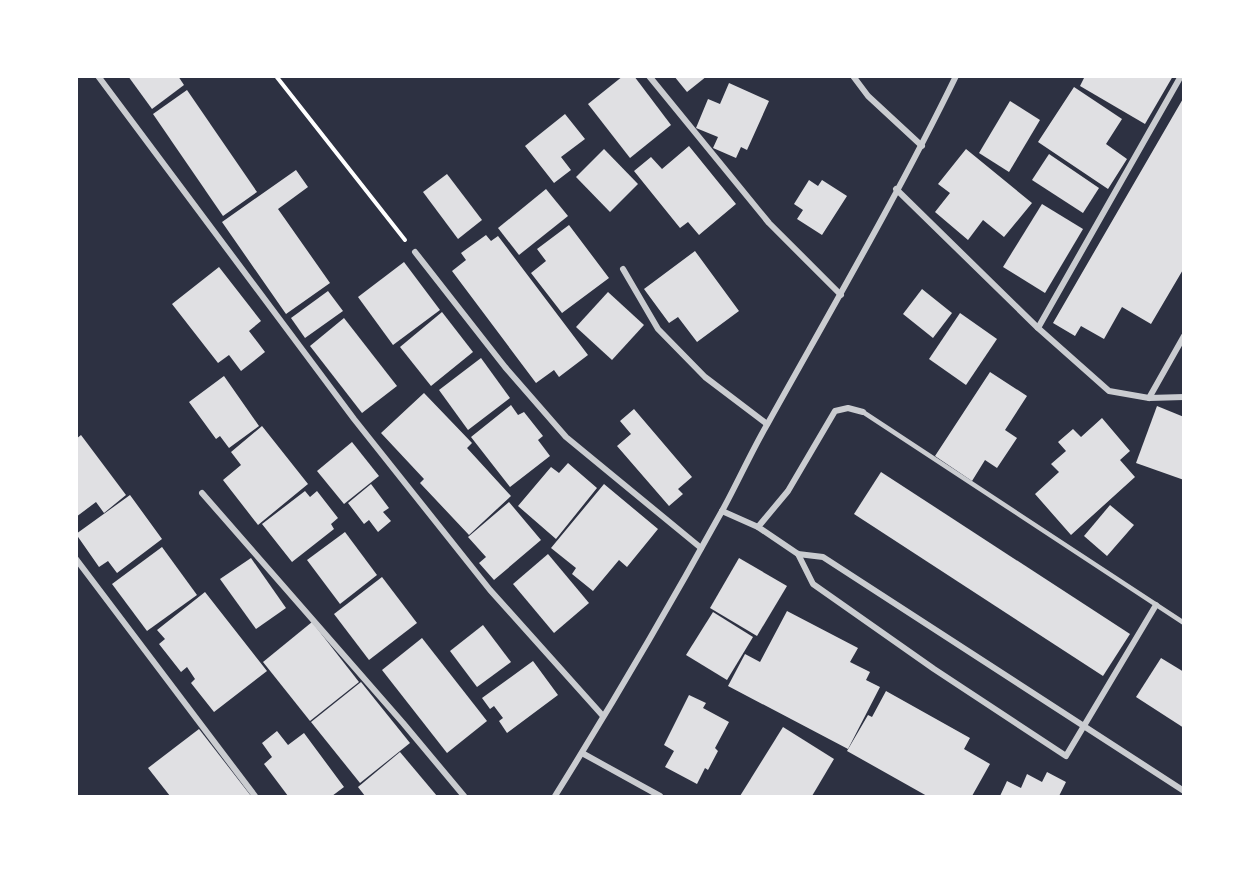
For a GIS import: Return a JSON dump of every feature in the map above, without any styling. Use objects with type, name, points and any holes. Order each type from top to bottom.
[{"type":"street","points":[[98,76],[354,419],[490,590],[603,716]]},
{"type":"street","points":[[649,76],[769,223],[841,295]]},
{"type":"street","points":[[853,76],[868,96],[922,146]]},
{"type":"street","points":[[555,796],[722,511],[766,424],[841,295],[896,189],[922,146],[956,76]]},
{"type":"street","points":[[1038,328],[1180,76]]},
{"type":"street","points":[[896,189],[1038,328],[1109,392],[1149,398],[1184,397]]},
{"type":"street","points":[[415,252],[506,367],[566,437],[701,548]]},
{"type":"street","points":[[622,269],[658,329],[705,377],[766,424]]},
{"type":"street","points":[[1149,398],[1184,336]]},
{"type":"street","points":[[758,527],[788,490],[835,411],[848,408],[863,412]]},
{"type":"street","points":[[202,493],[464,796]]},
{"type":"street","points":[[722,511],[758,527],[798,554],[823,557],[1184,791]]},
{"type":"street","points":[[798,554],[813,584],[934,669],[1066,756],[1156,605]]},
{"type":"street","points":[[76,560],[255,796]]},
{"type":"street","points":[[582,753],[660,796]]},
{"type":"lane","points":[[863,412],[1184,622]]},
{"type":"path","points":[[276,76],[415,252]]},
{"type":"building","points":[[128,76],[178,76],[184,85],[152,109]]},
{"type":"building","points":[[623,76],[634,76],[671,125],[630,158],[588,104]]},
{"type":"building","points":[[674,76],[707,76],[687,92]]},
{"type":"building","points":[[1085,76],[1173,76],[1145,124],[1080,86]]},
{"type":"building","points":[[729,83],[769,101],[747,150],[741,147],[736,158],[713,148],[718,137],[696,128],[708,99],[720,104]]},
{"type":"building","points":[[1074,87],[1122,119],[1106,144],[1127,159],[1108,189],[1038,142]]},
{"type":"building","points":[[187,90],[257,192],[223,216],[153,114]]},
{"type":"building","points":[[1184,97],[1184,268],[1151,324],[1122,307],[1104,339],[1081,326],[1075,336],[1053,323]]},
{"type":"building","points":[[1010,101],[1040,120],[1009,172],[979,153]]},
{"type":"building","points":[[565,114],[585,139],[561,157],[571,170],[554,183],[525,146]]},
{"type":"building","points":[[689,146],[736,204],[699,235],[688,222],[680,228],[634,171],[651,157],[662,169]]},
{"type":"building","points":[[604,149],[638,184],[610,212],[576,177]]},
{"type":"building","points":[[966,149],[1032,203],[1004,237],[983,220],[968,240],[935,212],[950,193],[938,184]]},
{"type":"building","points":[[1049,154],[1099,188],[1083,213],[1032,180]]},
{"type":"building","points":[[296,170],[308,187],[278,209],[330,283],[286,314],[222,222]]},
{"type":"building","points":[[447,174],[482,220],[458,239],[423,192]]},
{"type":"building","points":[[809,180],[818,186],[822,180],[847,196],[822,235],[797,219],[803,210],[794,204]]},
{"type":"building","points":[[546,189],[568,216],[519,255],[498,228]]},
{"type":"building","points":[[1042,204],[1083,229],[1045,293],[1003,267]]},
{"type":"building","points":[[569,225],[609,278],[562,313],[531,273],[546,261],[537,249]]},
{"type":"building","points":[[486,235],[491,241],[498,236],[588,355],[559,377],[554,370],[536,383],[452,271],[466,260],[461,253]]},
{"type":"building","points":[[695,251],[739,311],[697,342],[678,317],[669,323],[644,289]]},
{"type":"building","points":[[404,262],[440,310],[393,345],[358,297]]},
{"type":"building","points":[[219,267],[261,321],[249,331],[265,352],[241,371],[229,355],[218,363],[172,304]]},
{"type":"building","points":[[922,289],[952,313],[933,338],[903,314]]},
{"type":"building","points":[[328,291],[343,311],[305,338],[291,318]]},
{"type":"building","points":[[608,292],[644,325],[612,360],[576,327]]},
{"type":"building","points":[[442,312],[473,352],[431,386],[400,347]]},
{"type":"building","points":[[960,313],[997,339],[966,385],[929,359]]},
{"type":"building","points":[[344,318],[397,386],[362,413],[310,346]]},
{"type":"building","points":[[481,358],[510,398],[468,430],[439,390]]},
{"type":"building","points":[[990,372],[1027,396],[1005,430],[1017,438],[997,468],[985,460],[972,481],[935,456]]},
{"type":"building","points":[[224,376],[259,426],[229,448],[220,436],[216,439],[189,402]]},
{"type":"building","points":[[424,393],[472,443],[467,448],[511,496],[469,535],[420,483],[424,479],[381,433]]},
{"type":"building","points":[[511,405],[518,415],[524,412],[543,436],[538,440],[550,456],[510,487],[471,437]]},
{"type":"building","points":[[1157,406],[1184,417],[1184,480],[1136,463]]},
{"type":"building","points":[[634,409],[692,477],[678,489],[683,494],[669,506],[617,446],[631,434],[620,421]]},
{"type":"building","points":[[1102,418],[1130,451],[1120,460],[1135,477],[1071,535],[1035,494],[1059,472],[1051,464],[1066,451],[1058,442],[1073,429],[1081,437]]},
{"type":"building","points":[[262,426],[308,484],[258,525],[223,480],[241,465],[231,452]]},
{"type":"building","points":[[81,435],[126,495],[104,513],[96,502],[76,517],[76,439]]},
{"type":"building","points":[[352,442],[379,476],[344,504],[317,471]]},
{"type":"building","points":[[568,463],[597,488],[556,539],[518,506],[551,467],[559,473]]},
{"type":"building","points":[[881,472],[1130,634],[1103,676],[854,514]]},
{"type":"building","points":[[371,484],[389,508],[383,512],[391,521],[378,532],[369,520],[364,524],[348,503]]},
{"type":"building","points":[[604,484],[658,529],[627,567],[619,560],[593,591],[572,574],[576,568],[551,548]]},
{"type":"building","points":[[305,491],[310,497],[317,491],[338,518],[331,524],[334,529],[292,562],[262,524]]},
{"type":"building","points":[[130,495],[162,539],[117,573],[108,561],[99,567],[76,534]]},
{"type":"building","points":[[509,502],[541,540],[494,580],[479,563],[486,557],[468,537]]},
{"type":"building","points":[[1110,505],[1134,525],[1107,556],[1084,536]]},
{"type":"building","points":[[345,532],[377,575],[340,604],[307,560]]},
{"type":"building","points":[[162,547],[197,595],[147,631],[112,584]]},
{"type":"building","points":[[548,554],[589,603],[554,633],[513,584]]},
{"type":"building","points":[[251,558],[286,608],[256,629],[220,579]]},
{"type":"building","points":[[739,558],[787,586],[757,636],[710,608]]},
{"type":"building","points":[[382,577],[417,623],[369,660],[334,614]]},
{"type":"building","points":[[205,592],[267,671],[214,712],[191,683],[195,679],[187,667],[181,672],[159,644],[165,639],[157,630]]},
{"type":"building","points":[[787,611],[858,648],[850,662],[870,672],[866,680],[880,687],[848,749],[728,686],[745,654],[760,662]]},
{"type":"building","points":[[713,612],[753,637],[727,680],[686,655]]},
{"type":"building","points":[[312,622],[359,682],[310,721],[263,662]]},
{"type":"building","points":[[483,625],[511,662],[477,687],[450,651]]},
{"type":"building","points":[[422,638],[487,721],[447,753],[382,670]]},
{"type":"building","points":[[1161,658],[1184,672],[1184,728],[1136,697]]},
{"type":"building","points":[[533,661],[558,695],[507,733],[499,721],[503,718],[494,706],[490,709],[482,698]]},
{"type":"building","points":[[361,682],[410,743],[360,783],[311,722]]},
{"type":"building","points":[[886,691],[970,738],[964,749],[990,764],[972,796],[927,796],[847,751],[868,715],[872,717]]},
{"type":"building","points":[[689,695],[706,703],[703,708],[729,722],[715,748],[718,751],[708,770],[705,768],[697,784],[665,767],[674,751],[664,745]]},
{"type":"building","points":[[783,727],[834,759],[812,796],[740,796]]},
{"type":"building","points":[[199,729],[251,796],[170,796],[148,768]]},
{"type":"building","points":[[277,731],[288,745],[304,733],[344,787],[332,796],[288,796],[264,764],[272,757],[262,743]]},
{"type":"building","points":[[400,752],[437,796],[365,796],[358,787]]},
{"type":"building","points":[[1047,772],[1066,782],[1059,796],[1000,796],[1007,781],[1021,788],[1027,774],[1042,782]]}]
